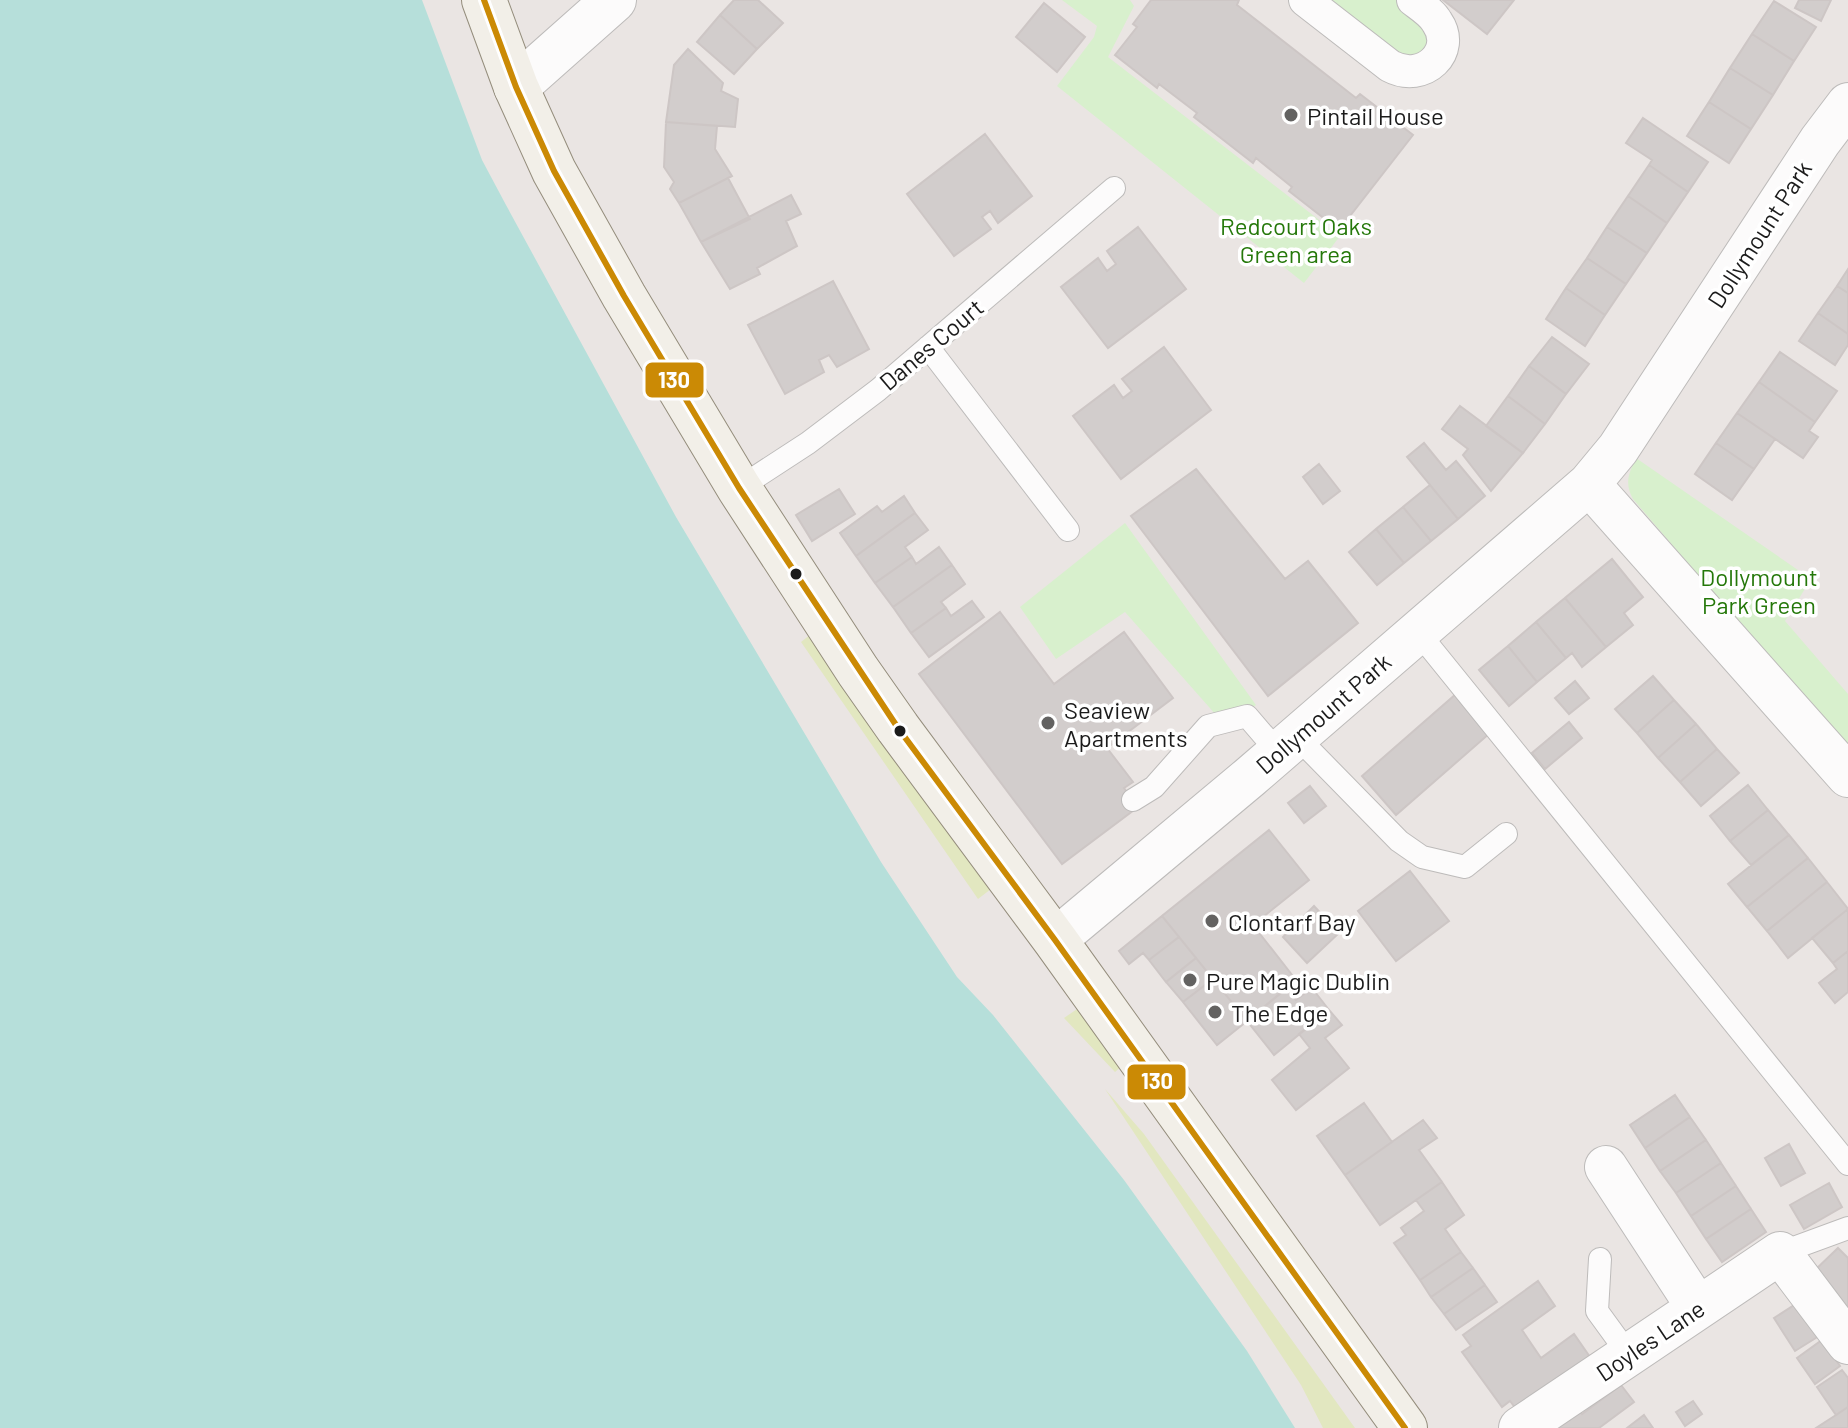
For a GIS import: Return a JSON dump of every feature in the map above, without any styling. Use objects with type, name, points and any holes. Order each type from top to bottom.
[{"type":"main road","points":[[484,0],[516,87],[554,171],[739,488],[858,671],[1405,1428]]},
{"type":"street","points":[[516,87],[614,0]]},
{"type":"street","points":[[1305,0],[1390,66],[1400,72],[1413,73],[1425,69],[1435,59],[1442,47],[1443,35],[1438,23],[1413,0]]},
{"type":"street","name":"Dollymount Park","points":[[1055,940],[1288,745],[1589,484],[1618,449],[1820,141],[1848,104]]},
{"type":"street","points":[[1589,484],[1848,776]]},
{"type":"street","points":[[1606,1167],[1698,1308]]},
{"type":"street","points":[[1780,1253],[1848,1343]]},
{"type":"street","name":"Doyles Lane","points":[[1520,1428],[1780,1253]]},
{"type":"lane","name":"Danes Court","points":[[739,488],[831,425],[928,347],[1114,188]]},
{"type":"lane","points":[[928,347],[1068,530]]},
{"type":"lane","points":[[1417,631],[1848,1164]]},
{"type":"lane","points":[[1133,800],[1154,787],[1208,726],[1247,716],[1288,745],[1399,841],[1422,857],[1465,867],[1506,834]]},
{"type":"lane","points":[[1780,1253],[1848,1228]]},
{"type":"lane","points":[[1600,1259],[1597,1311],[1629,1355]]},
{"type":"green space","name":"Redcourt Oaks Green area","points":[[1062,0],[1130,0],[1134,6],[1108,57],[1340,236],[1304,283],[1057,86],[1094,37],[1097,26]]},
{"type":"green space","points":[[1323,0],[1398,0],[1428,23],[1431,50],[1410,62]]},
{"type":"green space","name":"Dollymount Park Green","points":[[1636,458],[1811,579],[1785,621],[1848,694],[1848,751],[1633,499],[1628,478]]},
{"type":"green space","points":[[1125,523],[1256,705],[1224,724],[1125,612],[1056,659],[1020,607]]},
{"type":"green space","points":[[811,634],[991,889],[978,899],[801,642]]},
{"type":"green space","points":[[1080,1007],[1123,1065],[1115,1072],[1064,1018]]},
{"type":"green space","points":[[1105,1089],[1144,1134],[1355,1428],[1323,1428],[1301,1385]]},
{"type":"water","points":[[0,0],[422,0],[482,160],[676,517],[881,862],[957,977],[993,1015],[1124,1180],[1247,1351],[1295,1428],[0,1428]]},
{"type":"building","points":[[734,0],[758,0],[783,23],[757,49],[720,15]]},
{"type":"building","name":"Pintail House","points":[[1151,0],[1239,0],[1237,5],[1356,98],[1360,94],[1413,135],[1339,230],[1289,191],[1292,187],[1256,158],[1253,163],[1194,117],[1197,113],[1159,84],[1157,88],[1115,55],[1137,27],[1133,24]]},
{"type":"building","points":[[1443,0],[1514,0],[1487,34]]},
{"type":"building","points":[[1799,0],[1831,0],[1821,21],[1795,8]]},
{"type":"building","points":[[1774,1],[1816,27],[1794,61],[1752,34]]},
{"type":"building","points":[[1044,3],[1085,37],[1057,72],[1016,37]]},
{"type":"building","points":[[720,15],[757,49],[734,74],[697,42]]},
{"type":"building","points":[[1752,34],[1794,61],[1773,95],[1730,68]]},
{"type":"building","points":[[688,49],[723,83],[721,91],[738,99],[735,127],[666,122],[674,65]]},
{"type":"building","points":[[1730,68],[1773,95],[1751,129],[1709,102]]},
{"type":"building","points":[[1709,102],[1751,129],[1729,163],[1687,136]]},
{"type":"building","points":[[1643,118],[1708,162],[1688,192],[1649,165],[1652,160],[1626,143]]},
{"type":"building","points":[[666,122],[717,126],[715,149],[732,176],[679,203],[670,189],[674,182],[664,167]]},
{"type":"building","points":[[985,134],[1032,196],[998,223],[990,211],[982,217],[991,229],[954,256],[907,194]]},
{"type":"building","points":[[1649,165],[1688,192],[1667,223],[1628,196]]},
{"type":"building","points":[[728,178],[750,219],[701,242],[679,203]]},
{"type":"building","points":[[791,195],[801,214],[786,221],[797,246],[757,268],[760,274],[730,289],[701,242]]},
{"type":"building","points":[[1628,196],[1667,223],[1647,253],[1607,227]]},
{"type":"building","points":[[1138,227],[1186,289],[1108,348],[1061,287],[1098,258],[1107,271],[1116,264],[1107,251]]},
{"type":"building","points":[[1607,227],[1647,253],[1626,284],[1587,258]]},
{"type":"building","points":[[1587,258],[1626,284],[1605,315],[1566,288]]},
{"type":"building","points":[[1848,269],[1848,293],[1837,286]]},
{"type":"building","points":[[833,281],[869,349],[837,367],[829,355],[819,360],[824,372],[785,394],[748,325]]},
{"type":"building","points":[[1837,286],[1848,293],[1848,334],[1818,313]]},
{"type":"building","points":[[1566,288],[1605,315],[1585,346],[1546,319]]},
{"type":"building","points":[[1818,313],[1848,334],[1848,345],[1835,365],[1799,341]]},
{"type":"building","points":[[1552,337],[1589,364],[1566,394],[1529,366]]},
{"type":"building","points":[[1164,347],[1211,410],[1121,479],[1073,416],[1114,385],[1123,398],[1132,391],[1122,379]]},
{"type":"building","points":[[1780,352],[1837,391],[1815,422],[1759,382]]},
{"type":"building","points":[[1529,366],[1566,394],[1545,424],[1508,396]]},
{"type":"building","points":[[1759,382],[1815,422],[1809,431],[1818,437],[1803,458],[1737,413]]},
{"type":"building","points":[[1508,396],[1545,424],[1523,453],[1486,426]]},
{"type":"building","points":[[1460,406],[1523,453],[1491,491],[1463,455],[1468,449],[1442,429]]},
{"type":"building","points":[[1737,413],[1775,439],[1754,469],[1716,443]]},
{"type":"building","points":[[1424,443],[1446,470],[1456,461],[1485,496],[1458,519],[1407,457]]},
{"type":"building","points":[[1716,443],[1754,469],[1732,500],[1695,474]]},
{"type":"building","points":[[1319,464],[1340,491],[1323,504],[1303,477]]},
{"type":"building","name":"Seaview Apartments","points":[[1196,469],[1285,579],[1308,561],[1358,623],[1268,696],[1131,516]]},
{"type":"building","points":[[1430,485],[1458,519],[1431,541],[1403,507]]},
{"type":"building","points":[[839,489],[855,514],[812,541],[796,515]]},
{"type":"building","points":[[904,496],[915,513],[856,556],[840,533],[877,506],[882,512]]},
{"type":"building","points":[[1403,507],[1431,541],[1404,563],[1376,529]]},
{"type":"building","points":[[915,513],[928,530],[905,547],[912,557],[875,583],[856,556]]},
{"type":"building","points":[[1376,529],[1404,563],[1377,585],[1349,552]]},
{"type":"building","points":[[939,547],[952,565],[893,607],[875,583],[912,557],[916,564]]},
{"type":"building","points":[[1612,559],[1643,597],[1624,613],[1633,625],[1606,647],[1565,598]]},
{"type":"building","points":[[952,565],[965,584],[941,602],[946,608],[911,633],[893,607]]},
{"type":"building","points":[[1565,598],[1606,647],[1582,667],[1572,653],[1566,658],[1536,622]]},
{"type":"building","points":[[972,601],[984,617],[929,657],[911,633],[946,608],[951,616]]},
{"type":"building","name":"Seaview Apartments","points":[[1000,612],[1054,684],[1124,632],[1173,698],[1107,748],[1133,782],[1124,788],[1138,807],[1062,864],[919,674]]},
{"type":"building","points":[[1536,622],[1566,658],[1537,682],[1508,646]]},
{"type":"building","points":[[1508,646],[1537,682],[1509,706],[1479,670]]},
{"type":"building","points":[[1653,676],[1674,700],[1637,733],[1615,709]]},
{"type":"building","points":[[1575,681],[1589,698],[1569,714],[1555,698]]},
{"type":"building","points":[[1456,694],[1490,733],[1396,815],[1362,776]]},
{"type":"building","points":[[1674,700],[1696,724],[1658,758],[1637,733]]},
{"type":"building","points":[[1569,722],[1582,738],[1545,769],[1532,753]]},
{"type":"building","points":[[1696,724],[1717,749],[1680,782],[1658,758]]},
{"type":"building","points":[[1717,749],[1739,773],[1701,806],[1680,782]]},
{"type":"building","points":[[1748,785],[1768,810],[1730,841],[1710,816]]},
{"type":"building","points":[[1310,786],[1326,806],[1304,823],[1288,803]]},
{"type":"building","points":[[1768,810],[1789,835],[1751,865],[1730,841]]},
{"type":"building","name":"Clontarf Bay","points":[[1269,830],[1309,880],[1253,925],[1296,980],[1247,1021],[1162,916]]},
{"type":"building","points":[[1789,835],[1808,858],[1747,907],[1728,884]]},
{"type":"building","points":[[1808,858],[1827,882],[1767,931],[1747,907]]},
{"type":"building","points":[[1410,871],[1449,921],[1396,961],[1358,911]]},
{"type":"building","points":[[1827,882],[1848,909],[1788,958],[1767,931]]},
{"type":"building","points":[[1314,906],[1339,933],[1307,963],[1283,937]]},
{"type":"building","points":[[1848,909],[1848,951],[1833,963],[1812,938]]},
{"type":"building","points":[[1162,916],[1179,937],[1149,960],[1143,953],[1129,964],[1119,951]]},
{"type":"building","points":[[1179,937],[1196,958],[1166,982],[1149,960]]},
{"type":"building","points":[[1848,951],[1848,992],[1835,1003],[1819,983],[1837,969],[1833,963]]},
{"type":"building","name":"Pure Magic Dublin","points":[[1196,958],[1213,979],[1183,1002],[1166,982]]},
{"type":"building","name":"The Edge","points":[[1213,979],[1247,1021],[1217,1045],[1183,1002]]},
{"type":"building","points":[[1312,988],[1329,1010],[1274,1055],[1247,1021],[1286,989],[1296,1000]]},
{"type":"building","points":[[1329,1010],[1342,1025],[1325,1038],[1349,1068],[1296,1110],[1272,1080],[1310,1048],[1299,1034]]},
{"type":"building","points":[[1675,1095],[1690,1117],[1645,1148],[1630,1125]]},
{"type":"building","points":[[1364,1103],[1392,1142],[1345,1175],[1317,1136]]},
{"type":"building","points":[[1690,1117],[1706,1140],[1660,1171],[1645,1148]]},
{"type":"building","points":[[1423,1120],[1437,1138],[1419,1150],[1442,1182],[1380,1225],[1345,1175]]},
{"type":"building","points":[[1706,1140],[1721,1163],[1676,1193],[1660,1171]]},
{"type":"building","points":[[1789,1144],[1805,1173],[1781,1186],[1765,1158]]},
{"type":"building","points":[[1721,1163],[1736,1186],[1691,1216],[1676,1193]]},
{"type":"building","points":[[1442,1182],[1464,1215],[1445,1229],[1461,1252],[1420,1280],[1394,1243],[1406,1235],[1401,1228],[1424,1211],[1416,1200]]},
{"type":"building","points":[[1829,1183],[1842,1207],[1804,1229],[1790,1205]]},
{"type":"building","points":[[1736,1186],[1751,1209],[1706,1239],[1691,1216]]},
{"type":"building","points":[[1751,1209],[1766,1232],[1722,1262],[1706,1239]]},
{"type":"building","points":[[1838,1248],[1848,1258],[1848,1328],[1812,1273]]},
{"type":"building","points":[[1461,1252],[1473,1268],[1431,1297],[1420,1280]]},
{"type":"building","points":[[1473,1268],[1485,1285],[1444,1314],[1431,1297]]},
{"type":"building","points":[[1538,1281],[1555,1306],[1522,1330],[1541,1358],[1574,1334],[1590,1357],[1517,1410],[1510,1401],[1502,1407],[1462,1352],[1471,1346],[1463,1335]]},
{"type":"building","points":[[1485,1285],[1497,1302],[1456,1330],[1444,1314]]},
{"type":"building","points":[[1799,1302],[1819,1336],[1795,1351],[1774,1318]]},
{"type":"building","points":[[1822,1340],[1840,1366],[1815,1384],[1797,1358]]},
{"type":"building","points":[[1842,1370],[1848,1378],[1848,1407],[1836,1415],[1817,1387]]},
{"type":"building","points":[[1621,1385],[1634,1402],[1599,1428],[1543,1428],[1574,1404],[1582,1414]]},
{"type":"building","points":[[1693,1401],[1702,1414],[1685,1426],[1676,1412]]},
{"type":"building","points":[[1848,1407],[1848,1428],[1816,1428],[1836,1415]]},
{"type":"building","points":[[1644,1415],[1653,1428],[1627,1428]]},
{"type":"transit line","name":"130","points":[[484,0],[516,87],[554,171],[624,296],[739,488],[898,728],[1055,940],[1405,1428]]},
{"type":"place","name":"Pintail House","points":[[1291,115]]},
{"type":"place","name":"Seaview Apartments","points":[[1048,723]]},
{"type":"place","name":"Clontarf Bay","points":[[1212,921]]},
{"type":"place","name":"Pure Magic Dublin","points":[[1190,980]]},
{"type":"place","name":"The Edge","points":[[1215,1012]]}]
